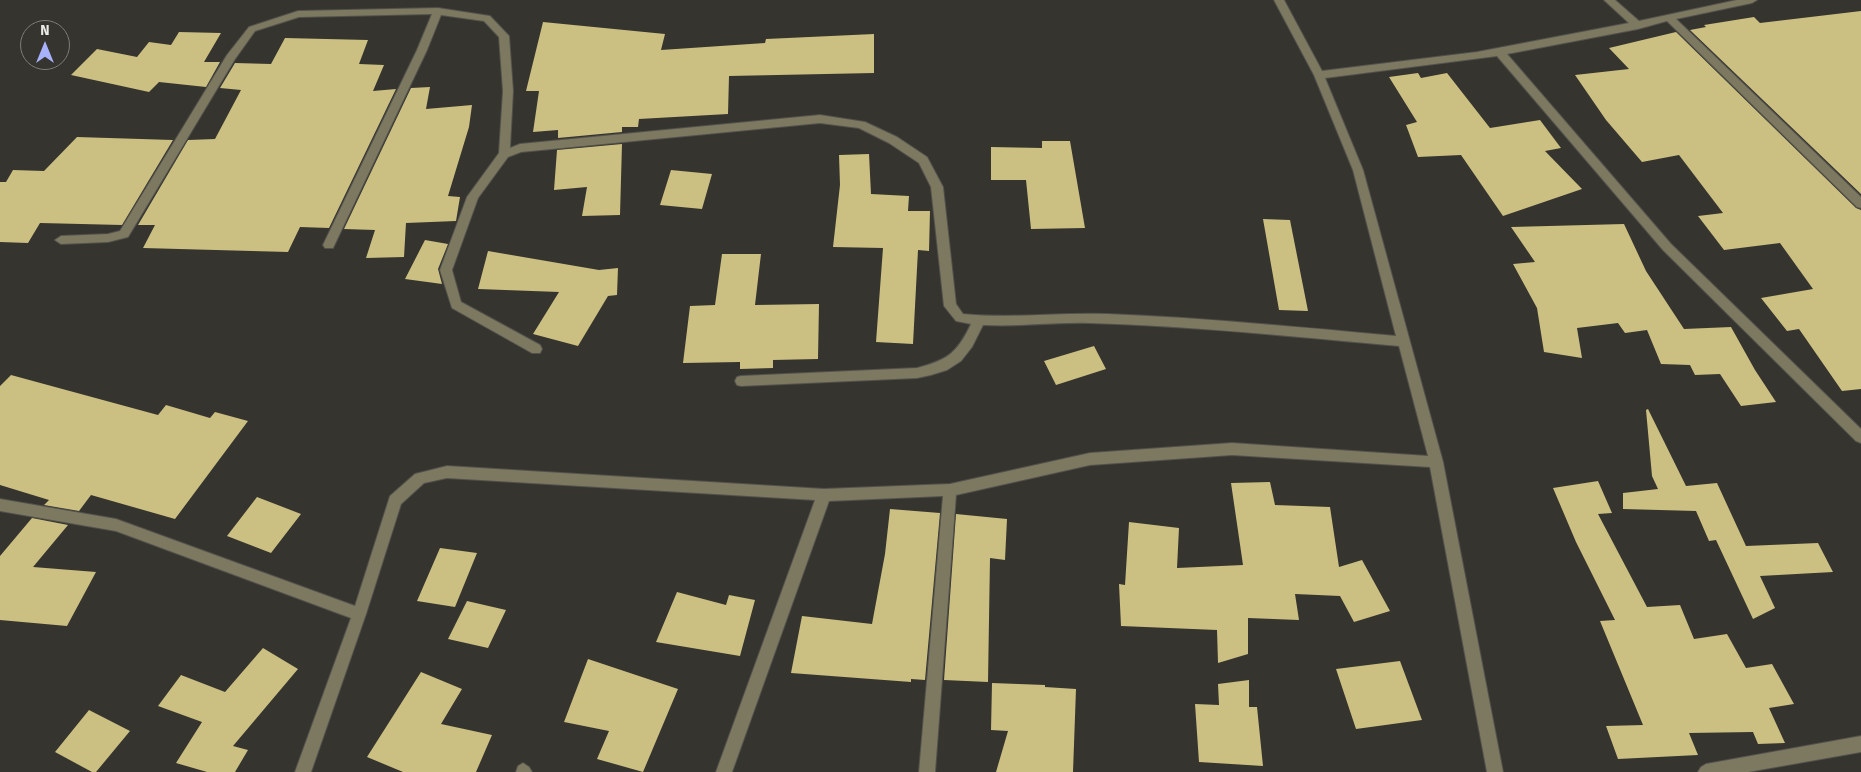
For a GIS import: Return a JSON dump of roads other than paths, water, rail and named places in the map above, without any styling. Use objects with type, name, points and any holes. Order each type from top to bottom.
[{"type":"street","points":[[1279,0],[1320,75],[1358,170],[1436,462],[1495,772]]},
{"type":"street","points":[[1609,0],[1638,26]]},
{"type":"street","points":[[1320,75],[1499,52],[1638,26],[1668,17],[1752,0]]},
{"type":"street","points":[[329,245],[422,50],[438,11]]},
{"type":"street","points":[[61,240],[108,238],[124,234],[231,57],[252,30],[298,14],[438,11],[487,18],[504,36],[508,91],[504,154],[473,197],[446,270],[456,305],[536,349]]},
{"type":"street","points":[[1668,17],[1861,204]]},
{"type":"street","points":[[1499,52],[1667,247],[1861,436]]},
{"type":"street","points":[[504,154],[520,148],[820,119],[861,125],[893,140],[923,160],[937,188],[950,306],[960,318],[979,321],[1085,318],[1235,326],[1405,342]]},
{"type":"street","points":[[741,381],[918,373],[944,367],[962,355],[979,321]]},
{"type":"street","points":[[303,772],[359,614],[395,500],[420,478],[447,472],[824,495],[950,490],[1090,459],[1232,449],[1436,462]]},
{"type":"street","points":[[927,772],[950,490]]},
{"type":"street","points":[[724,772],[824,495]]},
{"type":"street","points":[[0,505],[116,525],[359,614]]},
{"type":"street","points":[[1706,772],[1861,744]]}]
